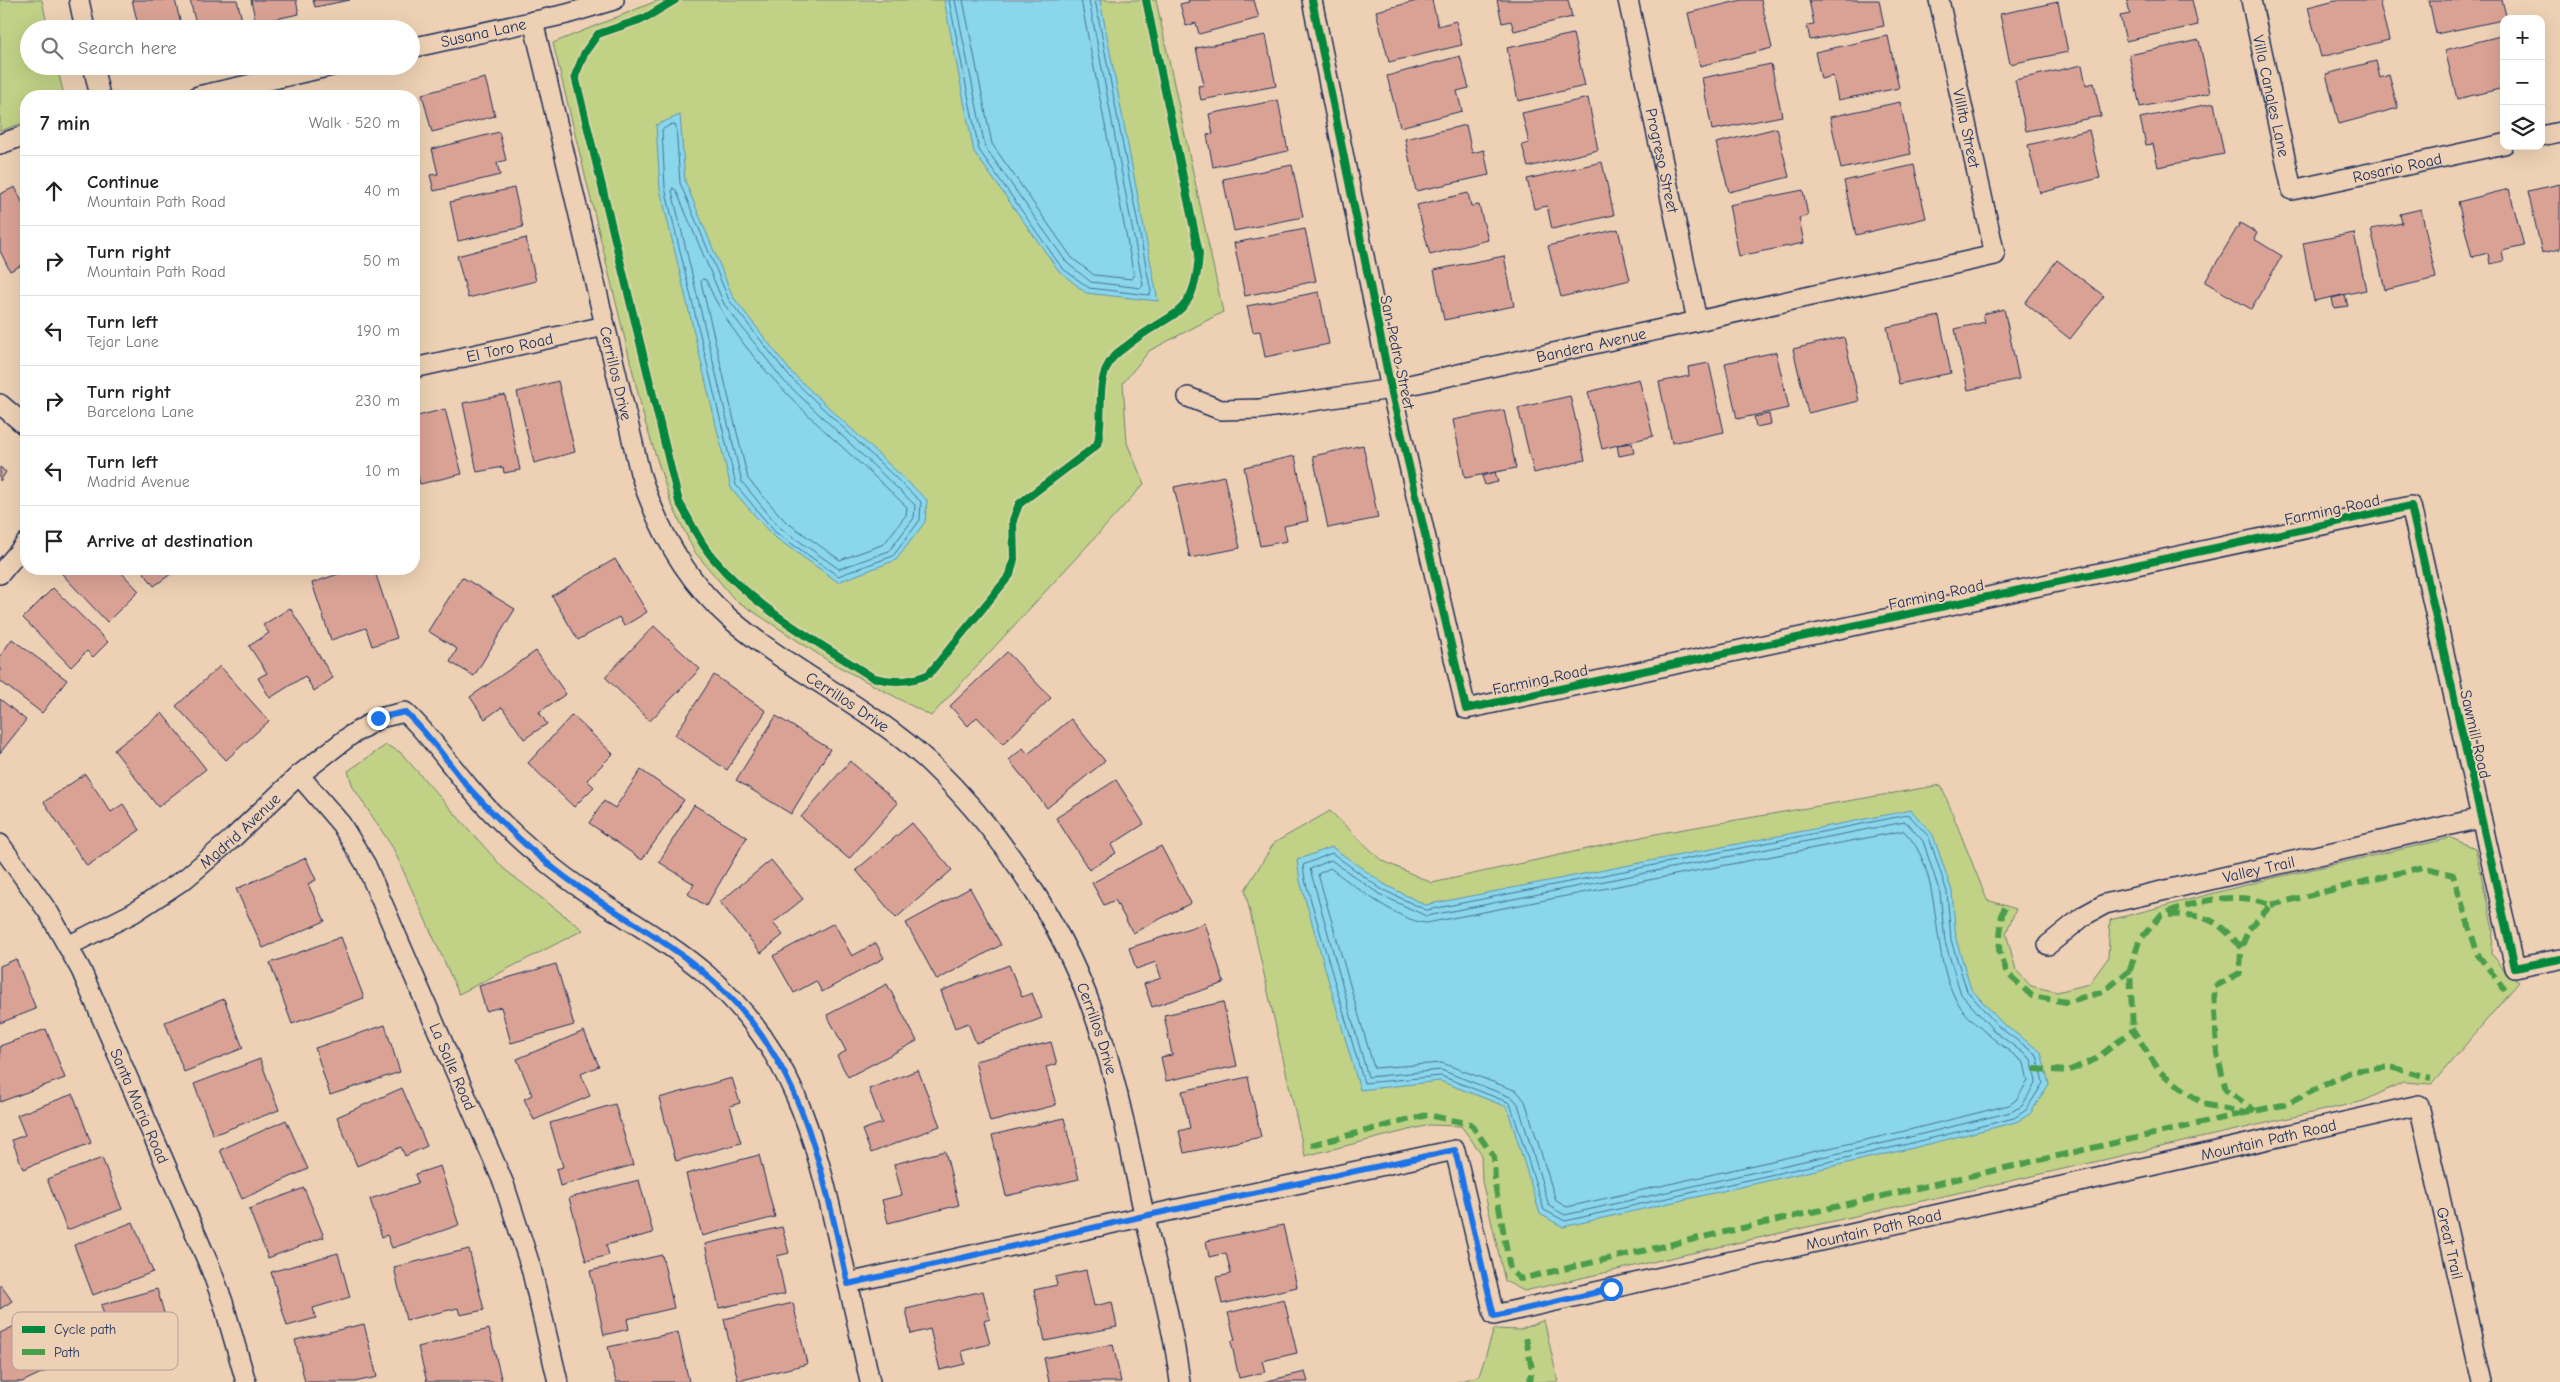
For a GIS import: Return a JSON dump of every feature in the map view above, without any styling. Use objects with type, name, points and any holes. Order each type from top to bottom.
[{"type":"street","points":[[79,0],[83,20]]},
{"type":"street","name":"Susana Lane","points":[[420,46],[533,21],[614,0]]},
{"type":"street","name":"San Pedro Street","points":[[1312,0],[1391,389],[1466,709]]},
{"type":"street","name":"Progreso Street","points":[[1628,0],[1697,320]]},
{"type":"street","name":"Villita Street","points":[[1939,0],[1995,255]]},
{"type":"street","name":"Villa Canales Lane","points":[[2251,0],[2292,190]]},
{"type":"street","name":"Cerrillos Drive","points":[[533,21],[641,478],[661,529],[690,575],[726,616],[747,633],[869,714],[928,762],[955,788],[1004,846],[1046,910],[1080,978],[1106,1050],[1180,1382]]},
{"type":"street","points":[[95,75],[99,90]]},
{"type":"street","points":[[225,90],[292,75]]},
{"type":"street","points":[[2545,135],[2560,132]]},
{"type":"street","points":[[0,144],[20,138]]},
{"type":"street","name":"Rosario Road","points":[[2292,190],[2500,145]]},
{"type":"street","name":"Bandera Avenue","points":[[1188,397],[1220,410],[1260,409],[1391,389],[1995,255]]},
{"type":"street","name":"El Toro Road","points":[[420,367],[605,326]]},
{"type":"street","points":[[0,404],[20,421]]},
{"type":"street","name":"Farming Road","points":[[1466,709],[2411,506]]},
{"type":"street","name":"Sawmill Road","points":[[2411,506],[2515,968],[2560,958]]},
{"type":"street","points":[[0,574],[20,550]]},
{"type":"street","name":"Madrid Avenue","points":[[68,946],[133,913],[186,878],[234,837],[298,775],[344,740],[378,718],[405,712],[427,732],[470,788],[520,839],[574,884],[684,956],[706,974],[746,1016],[780,1063],[805,1115],[822,1170],[848,1284]]},
{"type":"street","name":"La Salle Road","points":[[298,775],[341,824],[366,865],[487,1143],[518,1225],[531,1268],[558,1382]]},
{"type":"street","name":"Valley Trail","points":[[2048,945],[2085,915],[2105,904],[2481,818]]},
{"type":"street","name":"Santa Maria Road","points":[[0,844],[28,880],[68,946],[210,1267],[223,1302],[242,1381]]},
{"type":"street","name":"Mountain Path Road","points":[[1144,1216],[1455,1150],[1494,1316],[2419,1105]]},
{"type":"street","name":"Great Trail","points":[[2419,1105],[2482,1382]]},
{"type":"street","points":[[870,1382],[848,1284],[1144,1216]]},
{"type":"green space","points":[[0,0],[42,0],[46,20],[20,20],[20,75],[59,75],[63,90],[20,90],[20,124],[0,131]]},
{"type":"green space","points":[[659,0],[1156,0],[1223,312],[1149,351],[1123,383],[1127,443],[1144,484],[931,716],[830,662],[734,599],[694,551],[671,503],[645,422],[553,43]]},
{"type":"green space","points":[[386,745],[400,752],[504,869],[583,930],[459,994],[393,848],[353,787],[348,771]]},
{"type":"green space","points":[[1941,785],[1987,900],[2016,909],[2006,933],[2016,970],[2031,986],[2057,992],[2089,984],[2108,958],[2110,920],[2269,879],[2451,838],[2475,848],[2493,929],[2492,954],[2508,975],[2519,982],[2432,1084],[2403,1082],[2364,1101],[1524,1291],[1505,1281],[1482,1181],[1481,1153],[1461,1126],[1429,1125],[1305,1156],[1245,890],[1274,843],[1330,811],[1381,860],[1432,883],[1655,834]]},
{"type":"green space","points":[[1544,1320],[1558,1382],[1457,1382],[1479,1376],[1494,1329],[1520,1330]]},
{"type":"water","points":[[944,0],[1100,0],[1158,301],[1086,293],[1059,271],[974,152]]},
{"type":"water","points":[[680,115],[685,181],[733,297],[791,372],[927,500],[925,522],[896,560],[838,582],[772,535],[731,488],[660,189],[656,125]]},
{"type":"water","points":[[1911,810],[1933,835],[1952,891],[1956,939],[1971,989],[2002,1023],[2041,1052],[2049,1084],[2030,1114],[2016,1122],[1909,1149],[1563,1227],[1540,1214],[1507,1107],[1440,1081],[1360,1090],[1300,881],[1297,860],[1332,847],[1384,884],[1425,905]]},
{"type":"building","points":[[132,0],[175,0],[180,20],[137,20]]},
{"type":"building","points":[[190,0],[237,0],[242,20],[195,20]]},
{"type":"building","points":[[251,0],[296,0],[299,14],[270,20],[255,20]]},
{"type":"building","points":[[313,0],[350,0],[315,7]]},
{"type":"building","points":[[1188,0],[1254,0],[1259,18],[1199,34],[1196,23],[1186,26],[1180,4],[1189,2]]},
{"type":"building","points":[[1421,0],[1432,0],[1438,26],[1456,21],[1462,45],[1389,62],[1376,11]]},
{"type":"building","points":[[1497,0],[1568,0],[1572,17],[1514,31],[1511,21],[1502,23]]},
{"type":"building","points":[[1742,0],[1761,0],[1772,48],[1700,66],[1688,13]]},
{"type":"building","points":[[1809,0],[1879,0],[1884,26],[1810,40],[1807,25],[1814,24]]},
{"type":"building","points":[[2127,0],[2192,0],[2198,25],[2126,41],[2120,16],[2130,14]]},
{"type":"building","points":[[2335,0],[2379,0],[2389,40],[2321,57],[2308,7]]},
{"type":"building","points":[[2429,0],[2502,0],[2506,15],[2500,15],[2500,20],[2436,34]]},
{"type":"building","points":[[2058,2],[2068,52],[2010,64],[2000,14]]},
{"type":"building","points":[[1573,34],[1585,86],[1518,101],[1507,48]]},
{"type":"building","points":[[1266,35],[1276,86],[1201,100],[1198,86],[1204,85],[1196,48]]},
{"type":"building","points":[[1888,36],[1899,88],[1838,100],[1833,76],[1821,79],[1815,52]]},
{"type":"building","points":[[2500,36],[2500,89],[2457,99],[2445,50]]},
{"type":"building","points":[[2199,40],[2210,93],[2140,107],[2129,55]]},
{"type":"building","points":[[1460,56],[1469,88],[1457,91],[1462,111],[1400,127],[1387,76]]},
{"type":"building","points":[[2376,61],[2380,78],[2389,75],[2398,108],[2339,124],[2326,74]]},
{"type":"building","points":[[1771,64],[1782,116],[1712,130],[1702,78]]},
{"type":"building","points":[[2082,65],[2086,85],[2094,83],[2101,116],[2026,131],[2015,80]]},
{"type":"building","points":[[485,78],[495,116],[432,132],[422,94]]},
{"type":"building","points":[[1588,98],[1598,150],[1528,167],[1522,145],[1529,143],[1522,113]]},
{"type":"building","points":[[1278,100],[1288,151],[1213,167],[1207,135],[1213,134],[1209,114]]},
{"type":"building","points":[[1900,102],[1911,154],[1841,169],[1830,117]]},
{"type":"building","points":[[2214,103],[2224,154],[2158,167],[2153,144],[2146,145],[2140,118]]},
{"type":"building","points":[[1466,125],[1472,153],[1484,150],[1489,175],[1416,191],[1405,139]]},
{"type":"building","points":[[1777,128],[1789,177],[1729,192],[1716,143]]},
{"type":"building","points":[[2089,130],[2100,178],[2040,193],[2028,145]]},
{"type":"building","points":[[499,132],[506,160],[497,163],[500,175],[434,191],[430,175],[438,174],[432,149]]},
{"type":"building","points":[[1602,162],[1614,215],[1552,229],[1547,206],[1534,209],[1527,179]]},
{"type":"building","points":[[1292,165],[1303,217],[1234,231],[1223,179]]},
{"type":"building","points":[[1914,165],[1926,218],[1856,235],[1844,181]]},
{"type":"building","points":[[2560,184],[2560,249],[2542,253],[2528,191]]},
{"type":"building","points":[[15,187],[20,197],[20,266],[10,271],[0,251],[0,194]]},
{"type":"building","points":[[514,188],[523,227],[458,241],[450,202]]},
{"type":"building","points":[[2509,189],[2524,246],[2502,251],[2504,261],[2490,264],[2488,253],[2472,257],[2458,202]]},
{"type":"building","points":[[1803,190],[1808,216],[1799,218],[1804,243],[1739,256],[1729,205]]},
{"type":"building","points":[[1468,193],[1471,206],[1479,205],[1488,240],[1430,255],[1417,205]]},
{"type":"building","points":[[2421,209],[2436,278],[2385,290],[2371,229],[2402,223],[2400,214]]},
{"type":"building","points":[[2240,223],[2257,233],[2254,239],[2282,256],[2251,309],[2205,282]]},
{"type":"building","points":[[1305,229],[1316,281],[1245,296],[1234,243]]},
{"type":"building","points":[[1618,229],[1630,280],[1561,297],[1548,246]]},
{"type":"building","points":[[2354,233],[2366,290],[2314,301],[2303,243]]},
{"type":"building","points":[[526,238],[536,281],[468,298],[457,256]]},
{"type":"building","points":[[1504,256],[1514,306],[1444,320],[1434,270]]},
{"type":"building","points":[[2057,260],[2104,296],[2070,339],[2025,303]]},
{"type":"building","points":[[1319,292],[1329,344],[1265,357],[1260,331],[1253,332],[1247,306]]},
{"type":"building","points":[[2345,295],[2348,306],[2334,308],[2332,298]]},
{"type":"building","points":[[2004,309],[2019,379],[1968,390],[1955,329],[1985,322],[1983,314]]},
{"type":"building","points":[[1939,316],[1951,373],[1899,384],[1887,327]]},
{"type":"building","points":[[1844,337],[1859,401],[1808,413],[1793,349]]},
{"type":"building","points":[[1776,352],[1789,408],[1737,419],[1725,363]]},
{"type":"building","points":[[1709,363],[1724,432],[1672,443],[1659,382],[1689,376],[1688,367]]},
{"type":"building","points":[[1639,379],[1653,436],[1602,449],[1588,392]]},
{"type":"building","points":[[558,381],[575,452],[534,463],[517,392]]},
{"type":"building","points":[[505,395],[520,470],[504,473],[503,467],[477,472],[463,403]]},
{"type":"building","points":[[1570,396],[1585,460],[1534,473],[1518,408]]},
{"type":"building","points":[[445,409],[462,474],[420,484],[420,415]]},
{"type":"building","points":[[1504,410],[1516,468],[1465,478],[1453,420]]},
{"type":"building","points":[[1769,414],[1771,424],[1756,427],[1754,417]]},
{"type":"building","points":[[1632,443],[1634,453],[1619,456],[1617,445]]},
{"type":"building","points":[[1363,445],[1378,518],[1328,528],[1313,456]]},
{"type":"building","points":[[1295,456],[1308,521],[1284,526],[1287,541],[1260,546],[1244,467]]},
{"type":"building","points":[[0,467],[6,472],[0,481]]},
{"type":"building","points":[[1495,472],[1498,482],[1485,485],[1482,476]]},
{"type":"building","points":[[1224,476],[1240,548],[1190,558],[1174,487]]},
{"type":"building","points":[[615,559],[647,612],[624,626],[619,617],[578,640],[552,596]]},
{"type":"building","points":[[63,575],[124,575],[139,591],[107,622]]},
{"type":"building","points":[[146,575],[170,575],[154,586]]},
{"type":"building","points":[[335,575],[376,575],[397,638],[372,646],[366,628],[331,640],[312,583]]},
{"type":"building","points":[[462,577],[515,609],[474,676],[450,662],[457,649],[428,631]]},
{"type":"building","points":[[53,588],[108,642],[93,657],[87,651],[71,667],[23,618]]},
{"type":"building","points":[[290,608],[333,678],[314,691],[305,676],[270,698],[258,678],[267,673],[249,646],[269,633],[263,625]]},
{"type":"building","points":[[654,626],[700,669],[650,721],[605,677]]},
{"type":"building","points":[[12,639],[67,680],[42,713],[0,681],[0,656]]},
{"type":"building","points":[[536,651],[566,694],[539,712],[547,724],[524,739],[502,707],[485,719],[470,697]]},
{"type":"building","points":[[1007,652],[1051,698],[1003,744],[977,717],[968,726],[950,706]]},
{"type":"building","points":[[220,666],[269,721],[226,760],[176,706]]},
{"type":"building","points":[[714,675],[766,711],[727,770],[675,735]]},
{"type":"building","points":[[0,699],[26,720],[0,753]]},
{"type":"building","points":[[162,713],[206,769],[158,807],[114,750]]},
{"type":"building","points":[[572,715],[613,754],[587,780],[594,787],[574,807],[528,763]]},
{"type":"building","points":[[776,716],[830,749],[791,814],[736,780]]},
{"type":"building","points":[[1071,719],[1105,761],[1047,808],[1009,760],[1023,748],[1028,754]]},
{"type":"building","points":[[850,761],[898,803],[849,859],[801,817]]},
{"type":"building","points":[[641,770],[684,800],[642,860],[589,823],[604,801],[615,808]]},
{"type":"building","points":[[85,774],[111,812],[123,804],[140,830],[87,866],[44,802]]},
{"type":"building","points":[[1116,780],[1144,824],[1111,845],[1116,853],[1089,870],[1056,818]]},
{"type":"building","points":[[694,805],[747,837],[706,906],[688,894],[694,884],[659,862]]},
{"type":"building","points":[[912,823],[952,870],[896,918],[856,870]]},
{"type":"building","points":[[1161,846],[1191,903],[1133,933],[1115,900],[1104,905],[1092,883]]},
{"type":"building","points":[[306,858],[316,880],[308,884],[325,921],[263,948],[236,889]]},
{"type":"building","points":[[771,860],[803,899],[773,923],[783,935],[761,953],[720,902]]},
{"type":"building","points":[[970,888],[1001,945],[937,980],[906,923]]},
{"type":"building","points":[[834,923],[852,956],[876,943],[884,958],[822,992],[816,981],[794,993],[773,956]]},
{"type":"building","points":[[1205,923],[1224,983],[1152,1007],[1144,984],[1161,978],[1156,962],[1136,969],[1129,948]]},
{"type":"building","points":[[341,937],[364,998],[292,1024],[270,963]]},
{"type":"building","points":[[16,959],[36,1009],[0,1023],[0,966]]},
{"type":"building","points":[[556,964],[574,1025],[511,1043],[501,1007],[486,1011],[479,986]]},
{"type":"building","points":[[1009,965],[1022,997],[1032,993],[1042,1018],[976,1043],[968,1023],[955,1028],[941,991]]},
{"type":"building","points":[[887,984],[917,1041],[848,1077],[837,1056],[846,1051],[827,1015]]},
{"type":"building","points":[[224,999],[243,1048],[184,1072],[165,1022]]},
{"type":"building","points":[[1223,1002],[1237,1066],[1166,1081],[1161,1057],[1172,1055],[1164,1015]]},
{"type":"building","points":[[385,1025],[400,1072],[330,1095],[315,1048]]},
{"type":"building","points":[[46,1029],[65,1078],[0,1102],[0,1046]]},
{"type":"building","points":[[584,1031],[599,1066],[581,1074],[590,1096],[534,1120],[524,1099],[532,1095],[517,1059]]},
{"type":"building","points":[[1051,1042],[1057,1064],[1046,1067],[1056,1105],[990,1122],[975,1061]]},
{"type":"building","points":[[260,1059],[279,1110],[213,1135],[194,1084]]},
{"type":"building","points":[[918,1070],[940,1126],[871,1153],[862,1130],[882,1123],[869,1089]]},
{"type":"building","points":[[1248,1077],[1261,1137],[1184,1153],[1179,1131],[1190,1128],[1182,1091]]},
{"type":"building","points":[[732,1078],[740,1103],[730,1106],[741,1143],[676,1161],[659,1098]]},
{"type":"building","points":[[402,1088],[427,1146],[405,1156],[401,1147],[357,1166],[337,1117]]},
{"type":"building","points":[[73,1094],[91,1143],[23,1169],[12,1140],[25,1135],[17,1115]]},
{"type":"building","points":[[615,1104],[633,1165],[560,1186],[556,1169],[563,1167],[550,1123]]},
{"type":"building","points":[[1064,1118],[1079,1179],[1006,1196],[992,1135]]},
{"type":"building","points":[[286,1120],[308,1169],[242,1199],[220,1150]]},
{"type":"building","points":[[945,1151],[959,1205],[888,1223],[882,1200],[902,1195],[894,1164]]},
{"type":"building","points":[[759,1155],[775,1217],[702,1236],[686,1174]]},
{"type":"building","points":[[102,1158],[122,1209],[67,1230],[47,1179]]},
{"type":"building","points":[[440,1166],[459,1225],[392,1248],[387,1235],[382,1237],[370,1199],[418,1183],[415,1174]]},
{"type":"building","points":[[639,1180],[653,1233],[606,1245],[609,1255],[586,1261],[569,1198]]},
{"type":"building","points":[[304,1188],[324,1237],[268,1258],[249,1209]]},
{"type":"building","points":[[133,1222],[153,1272],[93,1295],[74,1245]]},
{"type":"building","points":[[1283,1225],[1297,1287],[1222,1304],[1216,1277],[1231,1274],[1226,1253],[1209,1257],[1206,1241]]},
{"type":"building","points":[[782,1227],[789,1253],[777,1256],[785,1294],[719,1308],[705,1244]]},
{"type":"building","points":[[469,1249],[484,1310],[460,1315],[458,1308],[406,1320],[394,1267]]},
{"type":"building","points":[[338,1253],[350,1297],[313,1308],[316,1318],[287,1326],[271,1272]]},
{"type":"building","points":[[662,1255],[674,1308],[627,1319],[629,1329],[604,1335],[590,1271]]},
{"type":"building","points":[[1086,1270],[1094,1306],[1112,1302],[1117,1327],[1045,1341],[1034,1290],[1057,1285],[1055,1277]]},
{"type":"building","points":[[0,1284],[12,1301],[0,1309]]},
{"type":"building","points":[[157,1289],[164,1312],[103,1312],[101,1305]]},
{"type":"building","points":[[983,1291],[990,1319],[984,1321],[990,1344],[962,1351],[965,1364],[940,1370],[930,1329],[911,1334],[906,1309]]},
{"type":"building","points":[[1284,1299],[1297,1353],[1262,1361],[1265,1372],[1239,1378],[1231,1341],[1235,1340],[1228,1313]]},
{"type":"building","points":[[793,1303],[807,1364],[738,1381],[724,1319]]},
{"type":"building","points":[[364,1324],[377,1377],[355,1382],[305,1382],[295,1340]]},
{"type":"building","points":[[12,1327],[12,1370],[48,1370],[22,1382],[0,1382],[0,1333]]},
{"type":"building","points":[[489,1329],[502,1382],[427,1382],[418,1347]]},
{"type":"building","points":[[678,1332],[689,1382],[616,1382],[608,1347]]},
{"type":"building","points":[[1113,1344],[1121,1382],[1049,1382],[1044,1358]]},
{"type":"building","points":[[1305,1372],[1308,1382],[1263,1382]]},
{"type":"marked path","points":[[2271,905],[2423,867],[2453,875],[2478,955],[2505,990]]},
{"type":"marked path","points":[[2168,912],[2206,901],[2233,898],[2246,898],[2271,905],[2249,929],[2241,948]]},
{"type":"marked path","points":[[2005,908],[2002,913],[1999,950],[2007,973],[2032,996],[2066,1002],[2103,992],[2130,970],[2133,1030]]},
{"type":"marked path","points":[[2130,970],[2139,941],[2161,915],[2197,916],[2215,923],[2232,937],[2241,948],[2240,973],[2214,987],[2217,1054],[2226,1090],[2255,1111]]},
{"type":"marked path","points":[[2034,1069],[2068,1071],[2096,1059],[2133,1030],[2160,1072],[2203,1104],[2245,1113],[2287,1104],[2352,1071],[2390,1067],[2431,1078]]},
{"type":"marked path","points":[[1311,1145],[1427,1115],[1471,1124],[1494,1157],[1495,1184],[1510,1269],[1520,1279],[2245,1113]]},
{"type":"marked path","points":[[1526,1338],[1532,1369],[1530,1382]]},
{"type":"cycle path","points":[[675,0],[645,18],[598,34],[585,52],[575,76],[679,502],[708,552],[730,576],[767,609],[872,677],[901,681],[929,674],[1010,575],[1014,559],[1013,520],[1019,504],[1097,445],[1101,388],[1107,366],[1119,352],[1144,333],[1179,311],[1192,291],[1197,275],[1199,253],[1146,0]]},
{"type":"cycle path","points":[[1312,0],[1391,389],[1466,709],[2411,506],[2515,968],[2560,959]]},
{"type":"route","points":[[378,718],[405,712],[427,732],[448,761],[494,815],[520,839],[574,884],[684,956],[727,994],[746,1016],[780,1063],[805,1115],[822,1170],[848,1284],[1144,1216],[1455,1150],[1494,1316],[1611,1289]]}]
